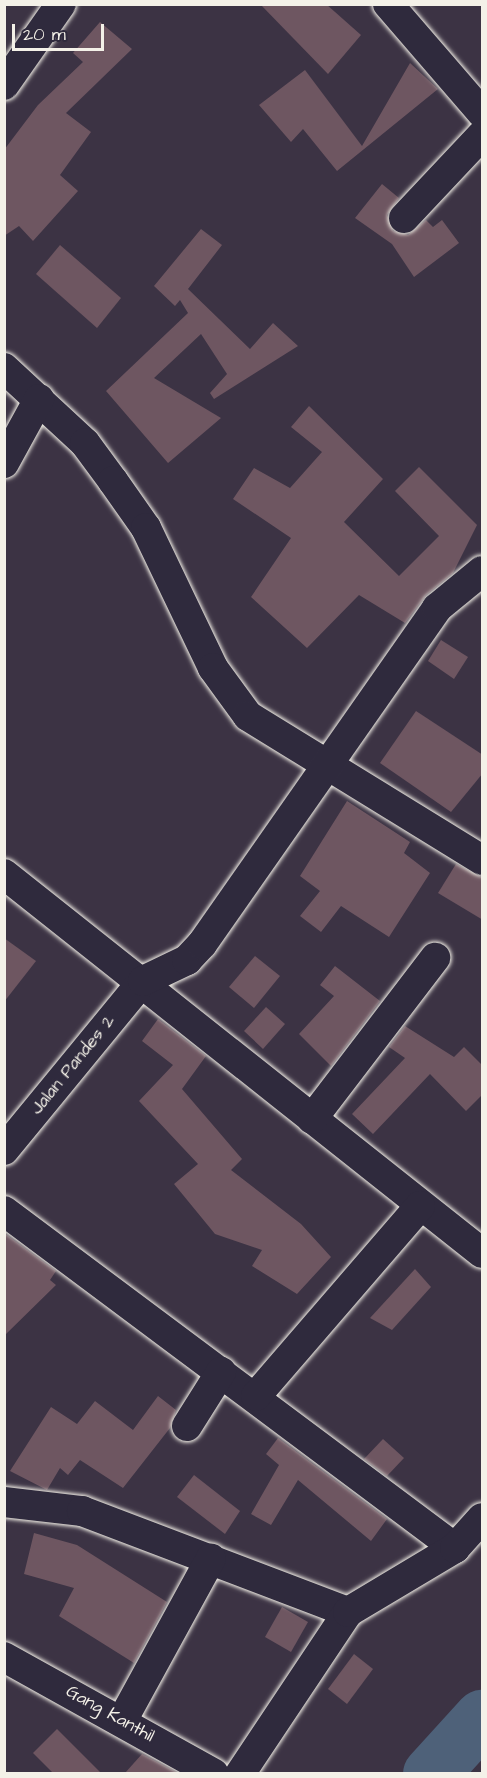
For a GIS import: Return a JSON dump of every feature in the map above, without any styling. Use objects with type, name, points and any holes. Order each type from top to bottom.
[{"type":"street","points":[[4,85],[61,4]]},
{"type":"street","points":[[388,4],[483,113]]},
{"type":"street","points":[[404,218],[483,135]]},
{"type":"street","points":[[4,368],[85,443],[146,528],[213,668],[248,716],[483,860]]},
{"type":"street","points":[[4,463],[39,399]]},
{"type":"street","points":[[143,981],[187,960],[202,944],[329,766],[437,608],[483,571]]},
{"type":"street","points":[[4,873],[143,981],[420,1206],[483,1253]]},
{"type":"street","points":[[312,1119],[435,958]]},
{"type":"street","name":"Jalan Pandes 2","points":[[4,1150],[143,981]]},
{"type":"street","points":[[256,1396],[420,1206]]},
{"type":"street","points":[[4,1211],[256,1396],[456,1548]]},
{"type":"street","points":[[187,1426],[221,1372]]},
{"type":"street","points":[[4,1502],[82,1511],[211,1558],[348,1612]]},
{"type":"street","points":[[240,1773],[348,1612],[456,1548],[483,1518]]},
{"type":"street","points":[[123,1719],[211,1558]]},
{"type":"street","name":"Gang Kanthil","points":[[4,1658],[123,1719],[214,1773]]},
{"type":"building","points":[[260,4],[326,4],[361,35],[328,74]]},
{"type":"building","points":[[100,22],[132,49],[66,113],[91,132],[60,175],[78,191],[33,241],[19,226],[4,236],[4,150],[38,105],[83,62],[73,53]]},
{"type":"building","points":[[410,63],[438,89],[337,171],[303,129],[291,142],[259,105],[305,70],[362,146]]},
{"type":"building","points":[[382,184],[399,198],[387,215],[393,231],[408,235],[426,220],[433,227],[442,220],[459,243],[414,277],[392,244],[355,218]]},
{"type":"building","points":[[201,229],[222,245],[188,289],[250,349],[273,323],[298,346],[214,399],[210,393],[227,374],[201,334],[154,378],[221,418],[168,463],[106,391],[188,313],[180,300],[175,306],[154,286]]},
{"type":"building","points":[[60,245],[121,298],[97,328],[36,274]]},
{"type":"building","points":[[309,406],[383,479],[344,522],[399,576],[439,536],[395,491],[419,467],[477,525],[453,573],[426,595],[405,623],[359,595],[307,648],[251,597],[291,538],[233,499],[254,468],[290,488],[322,452],[291,427]]},
{"type":"building","points":[[441,640],[468,657],[454,679],[428,661]]},
{"type":"building","points":[[416,711],[483,755],[483,773],[451,812],[380,763]]},
{"type":"building","points":[[347,801],[410,842],[404,853],[430,873],[389,937],[341,906],[321,932],[300,916],[320,891],[300,876]]},
{"type":"building","points":[[456,864],[483,878],[483,920],[438,893]]},
{"type":"building","points":[[4,938],[36,961],[4,1002]]},
{"type":"building","points":[[255,956],[280,976],[254,1008],[229,987]]},
{"type":"building","points":[[335,966],[380,1001],[331,1066],[299,1034],[334,996],[320,985]]},
{"type":"building","points":[[266,1007],[285,1024],[263,1049],[244,1031]]},
{"type":"building","points":[[158,1019],[206,1056],[182,1089],[242,1159],[231,1170],[301,1224],[331,1257],[297,1294],[252,1266],[262,1250],[215,1234],[174,1184],[198,1164],[139,1101],[173,1065],[142,1041]]},
{"type":"building","points":[[405,1026],[454,1057],[464,1047],[483,1066],[483,1094],[466,1111],[430,1074],[373,1134],[352,1114],[405,1058],[389,1047]]},
{"type":"building","points":[[4,1233],[56,1271],[50,1280],[56,1285],[4,1336]]},
{"type":"building","points":[[415,1269],[431,1287],[392,1330],[370,1318]]},
{"type":"building","points":[[158,1396],[176,1410],[170,1428],[123,1488],[80,1460],[68,1475],[60,1468],[47,1490],[10,1471],[51,1407],[77,1424],[95,1401],[133,1430]]},
{"type":"building","points":[[278,1438],[387,1519],[371,1541],[298,1480],[271,1525],[251,1514],[279,1465],[266,1454]]},
{"type":"building","points":[[383,1439],[404,1458],[387,1476],[364,1459]]},
{"type":"building","points":[[194,1475],[240,1511],[225,1534],[177,1497]]},
{"type":"building","points":[[34,1533],[77,1545],[167,1602],[134,1663],[59,1616],[74,1588],[24,1574]]},
{"type":"building","points":[[282,1607],[308,1622],[291,1652],[265,1637]]},
{"type":"building","points":[[354,1654],[373,1669],[347,1704],[328,1689]]},
{"type":"building","points":[[57,1729],[101,1773],[53,1773],[33,1753]]},
{"type":"building","points":[[142,1754],[178,1773],[125,1773]]},
{"type":"waterway","points":[[431,1774],[482,1718]]}]
